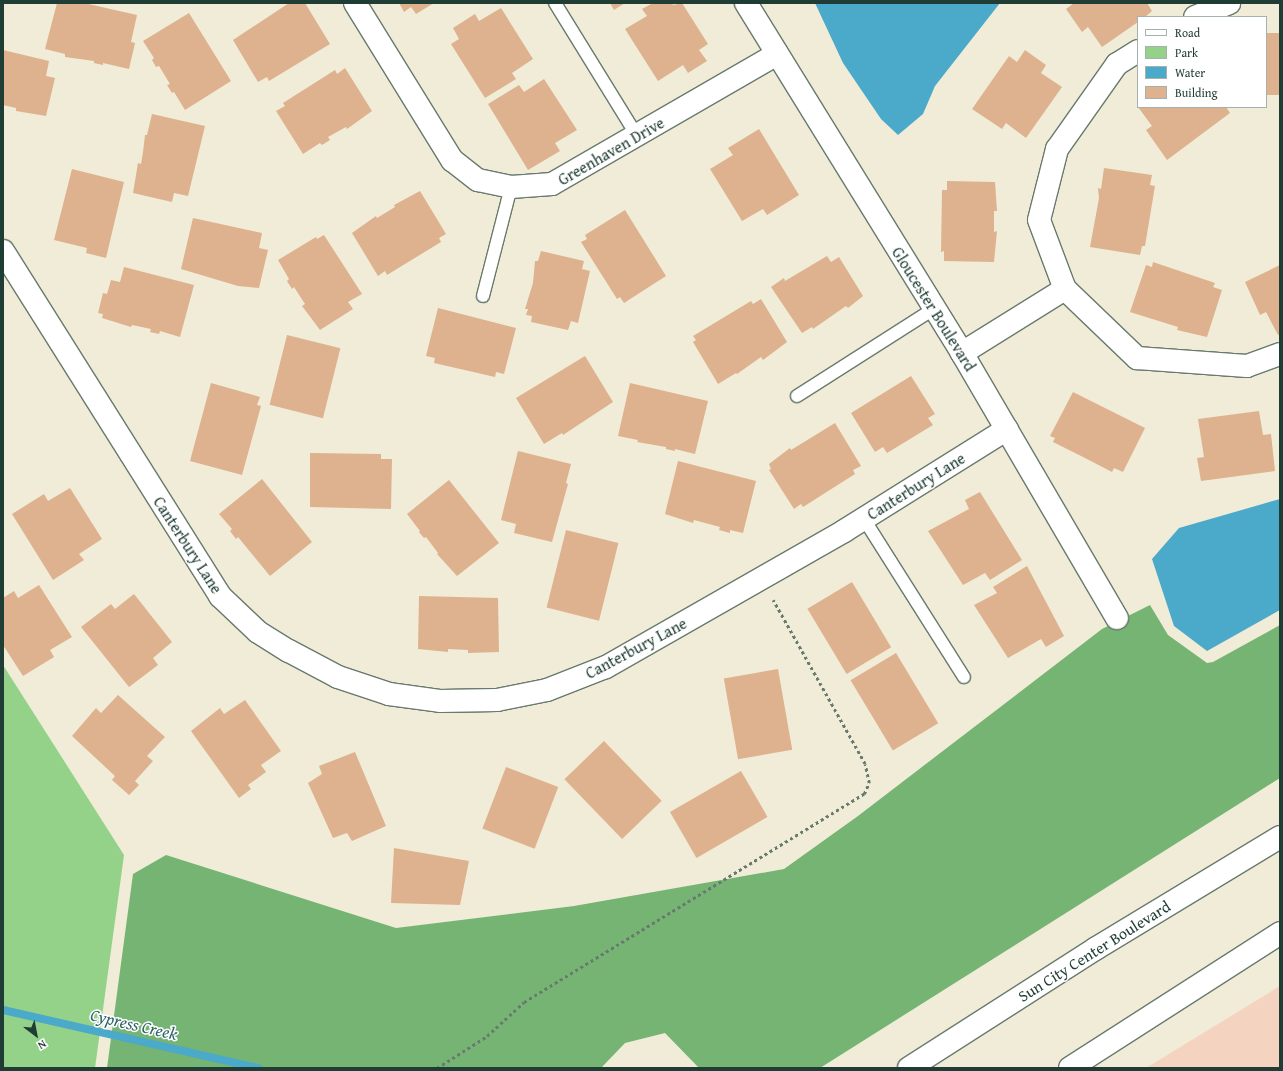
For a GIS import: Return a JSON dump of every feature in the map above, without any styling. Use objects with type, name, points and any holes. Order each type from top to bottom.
[{"type":"street","name":"Greenhaven Drive","points":[[354,3],[452,160],[478,180],[511,187],[552,184],[777,54]]},
{"type":"street","name":"Gloucester Boulevard","points":[[746,3],[962,353],[1116,618]]},
{"type":"street","points":[[1197,16],[1229,3]]},
{"type":"street","points":[[1137,52],[1117,64],[1057,149],[1039,220],[1065,290],[1137,358],[1247,366],[1280,354]]},
{"type":"street","name":"Canterbury Lane","points":[[3,251],[220,596],[258,632],[338,677],[389,694],[440,701],[497,700],[547,690],[606,667],[864,519],[1007,429]]},
{"type":"street","points":[[962,353],[1065,290]]},
{"type":"street","name":"Sun City Center Boulevard","points":[[909,1068],[1095,949],[1280,836]]},
{"type":"street","points":[[1070,1068],[1280,933]]},
{"type":"lane","points":[[555,3],[637,136]]},
{"type":"lane","points":[[483,296],[511,187]]},
{"type":"lane","points":[[797,396],[934,308]]},
{"type":"lane","points":[[864,519],[964,677]]},
{"type":"path","points":[[437,1068],[486,1036],[524,1002],[864,794],[870,783],[865,764],[761,579]]},
{"type":"shaded area","points":[[1280,986],[1280,1068],[1146,1068]]},
{"type":"green space","points":[[1150,605],[1168,635],[1207,663],[1213,662],[1280,625],[1280,778],[820,1068],[699,1068],[665,1033],[625,1043],[601,1068],[107,1068],[133,874],[166,855],[396,928],[574,906],[784,869],[858,816],[1102,629]]},
{"type":"green space","points":[[3,665],[124,855],[95,1068],[3,1068]]},
{"type":"water","points":[[815,3],[1000,3],[935,86],[923,114],[898,135],[881,119],[843,63]]},
{"type":"water","points":[[1280,499],[1280,610],[1207,651],[1174,626],[1152,559],[1179,528]]},
{"type":"building","points":[[57,3],[84,3],[137,15],[131,42],[135,43],[129,69],[103,63],[103,65],[94,63],[94,61],[65,57],[65,54],[45,49]]},
{"type":"building","points":[[289,3],[305,3],[330,44],[269,81],[267,77],[258,82],[233,40]]},
{"type":"building","points":[[399,3],[434,3],[416,14],[411,7],[404,12]]},
{"type":"building","points":[[610,3],[625,3],[614,10]]},
{"type":"building","points":[[653,3],[672,3],[673,5],[682,3],[708,44],[699,50],[707,61],[688,73],[683,65],[658,81],[625,29],[647,16],[642,9]]},
{"type":"building","points":[[1074,3],[1147,3],[1152,11],[1146,16],[1137,16],[1137,23],[1102,47],[1088,27],[1082,32],[1066,9]]},
{"type":"building","points":[[501,8],[533,59],[512,73],[516,79],[485,98],[451,44],[459,39],[453,28],[475,14],[479,21]]},
{"type":"building","points":[[189,13],[231,81],[185,110],[174,92],[172,93],[167,85],[170,84],[159,66],[156,67],[152,60],[154,58],[143,41]]},
{"type":"building","points":[[1267,33],[1280,33],[1280,95],[1267,95]]},
{"type":"building","points":[[3,50],[49,61],[46,76],[55,78],[46,116],[16,111],[16,108],[3,105]]},
{"type":"building","points":[[1025,50],[1046,65],[1041,73],[1062,87],[1026,138],[1006,123],[1002,129],[972,109],[1009,56],[1017,62]]},
{"type":"building","points":[[345,68],[372,111],[347,129],[346,127],[328,137],[330,140],[322,145],[320,143],[303,154],[276,111],[285,106],[283,103],[335,70],[337,74]]},
{"type":"building","points":[[544,79],[577,130],[555,143],[560,151],[528,170],[488,104],[519,85],[524,92]]},
{"type":"building","points":[[1139,108],[1227,108],[1230,113],[1167,160],[1146,130],[1152,126]]},
{"type":"building","points":[[152,114],[205,126],[188,196],[174,193],[172,202],[133,193],[138,163],[141,164],[145,135],[147,135]]},
{"type":"building","points":[[759,129],[799,195],[767,215],[763,209],[742,221],[710,169],[733,155],[728,148]]},
{"type":"building","points":[[1104,168],[1152,175],[1150,185],[1155,186],[1145,246],[1142,246],[1140,255],[1090,247],[1099,198],[1098,188],[1101,189]]},
{"type":"building","points":[[72,169],[124,182],[106,258],[86,253],[87,248],[54,240]]},
{"type":"building","points":[[947,181],[995,182],[997,211],[994,211],[994,232],[997,231],[994,262],[944,261],[944,251],[941,252],[942,190],[947,190]]},
{"type":"building","points":[[420,191],[446,234],[439,238],[441,242],[387,275],[385,271],[378,276],[352,233],[376,216],[377,218],[395,207],[394,205]]},
{"type":"building","points":[[625,210],[666,276],[624,303],[620,297],[617,299],[581,242],[587,239],[585,235]]},
{"type":"building","points":[[193,218],[262,233],[259,248],[268,250],[259,288],[238,286],[181,269]]},
{"type":"building","points":[[324,235],[362,294],[348,302],[353,309],[320,330],[302,306],[305,304],[294,287],[292,289],[287,281],[289,279],[278,260],[316,237],[317,239]]},
{"type":"building","points":[[541,251],[584,261],[582,269],[590,271],[578,323],[571,321],[568,330],[531,322],[532,316],[526,315],[528,309],[525,309],[533,283],[535,261],[538,261]]},
{"type":"building","points":[[827,256],[831,262],[839,257],[863,296],[848,308],[846,306],[813,329],[812,327],[802,333],[771,287],[784,278],[785,281]]},
{"type":"building","points":[[1153,262],[1215,283],[1213,287],[1222,290],[1207,337],[1177,330],[1178,327],[1130,312],[1146,265],[1152,267]]},
{"type":"building","points":[[1280,265],[1280,334],[1278,335],[1266,312],[1260,315],[1245,282]]},
{"type":"building","points":[[124,267],[194,285],[180,337],[160,331],[159,334],[150,332],[151,329],[132,325],[131,327],[102,318],[103,314],[98,313],[103,293],[107,294],[111,280],[120,282]]},
{"type":"building","points":[[761,299],[787,342],[763,360],[761,357],[737,374],[736,373],[718,384],[693,342],[696,340],[693,336],[751,301],[753,304]]},
{"type":"building","points":[[438,308],[516,328],[504,374],[496,372],[495,377],[434,363],[435,358],[426,356]]},
{"type":"building","points":[[287,335],[340,348],[323,418],[270,405]]},
{"type":"building","points":[[585,356],[613,402],[563,435],[562,433],[544,444],[516,398]]},
{"type":"building","points":[[911,376],[935,414],[928,418],[933,425],[887,453],[883,447],[875,452],[851,413]]},
{"type":"building","points":[[211,383],[260,397],[257,405],[261,406],[242,475],[190,461]]},
{"type":"building","points":[[630,383],[708,401],[695,454],[675,449],[675,451],[666,449],[666,447],[637,442],[638,440],[618,436]]},
{"type":"building","points":[[1073,392],[1145,428],[1123,472],[1114,468],[1112,472],[1053,442],[1055,438],[1050,436]]},
{"type":"building","points":[[1259,411],[1263,435],[1271,434],[1275,471],[1201,481],[1197,458],[1204,457],[1198,419]]},
{"type":"building","points":[[835,423],[861,466],[853,470],[855,474],[803,507],[801,504],[794,509],[769,470],[771,469],[769,464],[790,448],[791,450]]},
{"type":"building","points":[[518,451],[571,464],[566,483],[568,484],[552,542],[514,533],[516,524],[501,520]]},
{"type":"building","points":[[310,453],[381,454],[381,459],[392,459],[391,509],[310,507]]},
{"type":"building","points":[[678,461],[756,481],[743,533],[730,530],[730,533],[719,530],[720,527],[694,520],[693,523],[665,514]]},
{"type":"building","points":[[262,479],[312,542],[270,576],[238,537],[236,539],[230,531],[232,529],[219,514]]},
{"type":"building","points":[[449,480],[499,543],[457,576],[437,554],[438,553],[426,537],[424,538],[419,532],[420,531],[407,514]]},
{"type":"building","points":[[70,488],[102,539],[79,554],[84,560],[53,580],[12,514],[44,494],[48,501]]},
{"type":"building","points":[[980,492],[1022,560],[990,580],[985,573],[963,585],[928,531],[969,509],[965,500]]},
{"type":"building","points":[[566,530],[618,543],[599,621],[547,608]]},
{"type":"building","points":[[1027,566],[1064,636],[1046,647],[1041,639],[1008,658],[974,605],[997,593],[993,587]]},
{"type":"building","points":[[852,582],[891,647],[847,674],[807,609]]},
{"type":"building","points":[[39,585],[72,637],[50,650],[54,657],[23,676],[3,645],[3,598],[14,591],[18,598]]},
{"type":"building","points":[[134,594],[172,642],[153,658],[158,665],[129,687],[81,627],[111,604],[115,609]]},
{"type":"building","points":[[419,596],[498,598],[499,652],[468,653],[468,650],[448,649],[448,652],[418,649]]},
{"type":"building","points":[[896,653],[938,723],[893,751],[851,680]]},
{"type":"building","points":[[778,669],[792,750],[738,759],[724,679]]},
{"type":"building","points":[[118,695],[165,737],[147,756],[153,761],[135,781],[139,785],[129,795],[112,780],[115,776],[72,736],[96,708],[101,713]]},
{"type":"building","points":[[245,700],[281,751],[261,765],[266,772],[248,785],[251,789],[239,798],[191,731],[220,708],[224,714]]},
{"type":"building","points":[[604,741],[662,801],[622,839],[564,779]]},
{"type":"building","points":[[355,752],[386,826],[352,841],[347,833],[333,838],[308,783],[322,774],[319,766]]},
{"type":"building","points":[[506,767],[558,787],[535,849],[482,829]]},
{"type":"building","points":[[741,771],[768,817],[696,858],[670,812]]},
{"type":"building","points":[[394,848],[469,861],[460,905],[391,903]]},
{"type":"waterway","name":"Cypress Creek","points":[[3,1010],[259,1068]]}]
